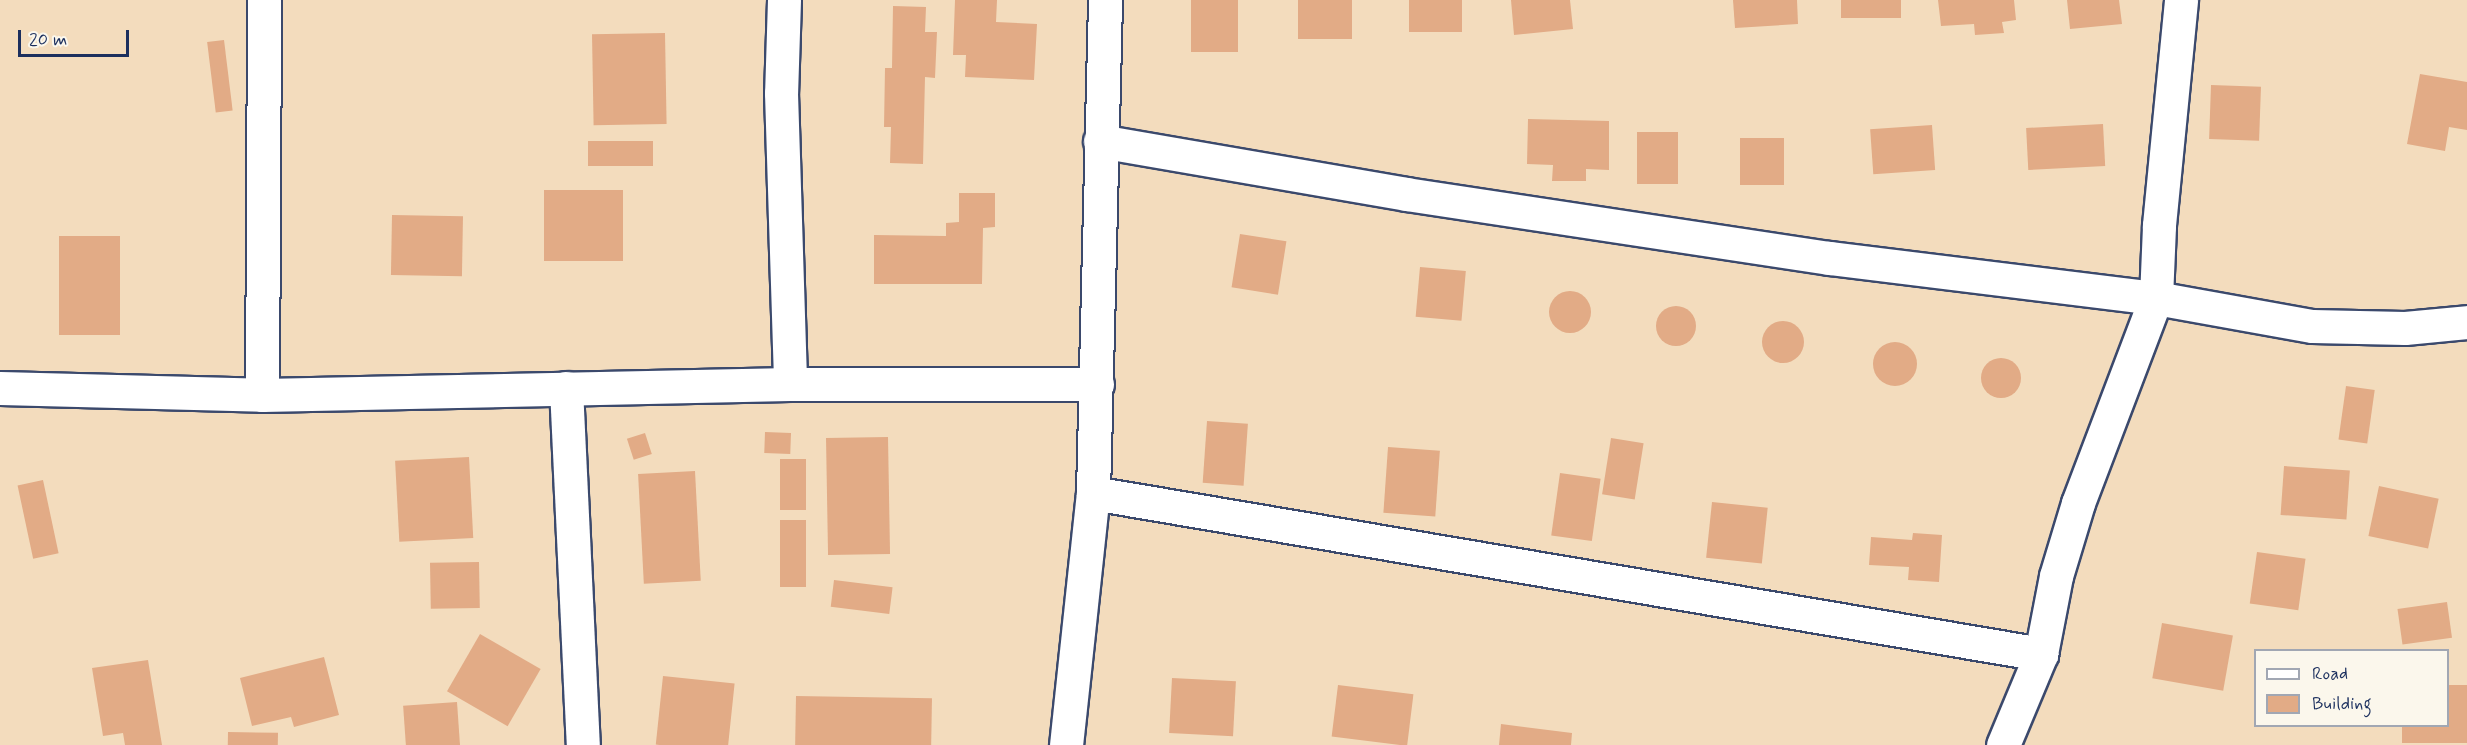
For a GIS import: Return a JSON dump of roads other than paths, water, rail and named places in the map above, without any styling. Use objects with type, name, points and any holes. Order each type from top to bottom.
[{"type":"street","points":[[262,395],[264,0]]},
{"type":"street","points":[[784,0],[782,93],[790,384]]},
{"type":"street","points":[[1066,745],[1093,493],[1105,0]]},
{"type":"street","points":[[2003,745],[2041,654],[2056,576],[2078,502],[2156,298],[2159,225],[2181,0]]},
{"type":"street","points":[[1100,141],[1406,194],[1794,253],[2156,298],[2333,328],[2405,328],[2467,322]]},
{"type":"street","points":[[0,388],[262,395],[790,384],[1097,384]]},
{"type":"street","points":[[566,388],[583,745]]},
{"type":"street","points":[[1093,493],[2041,654]]}]
